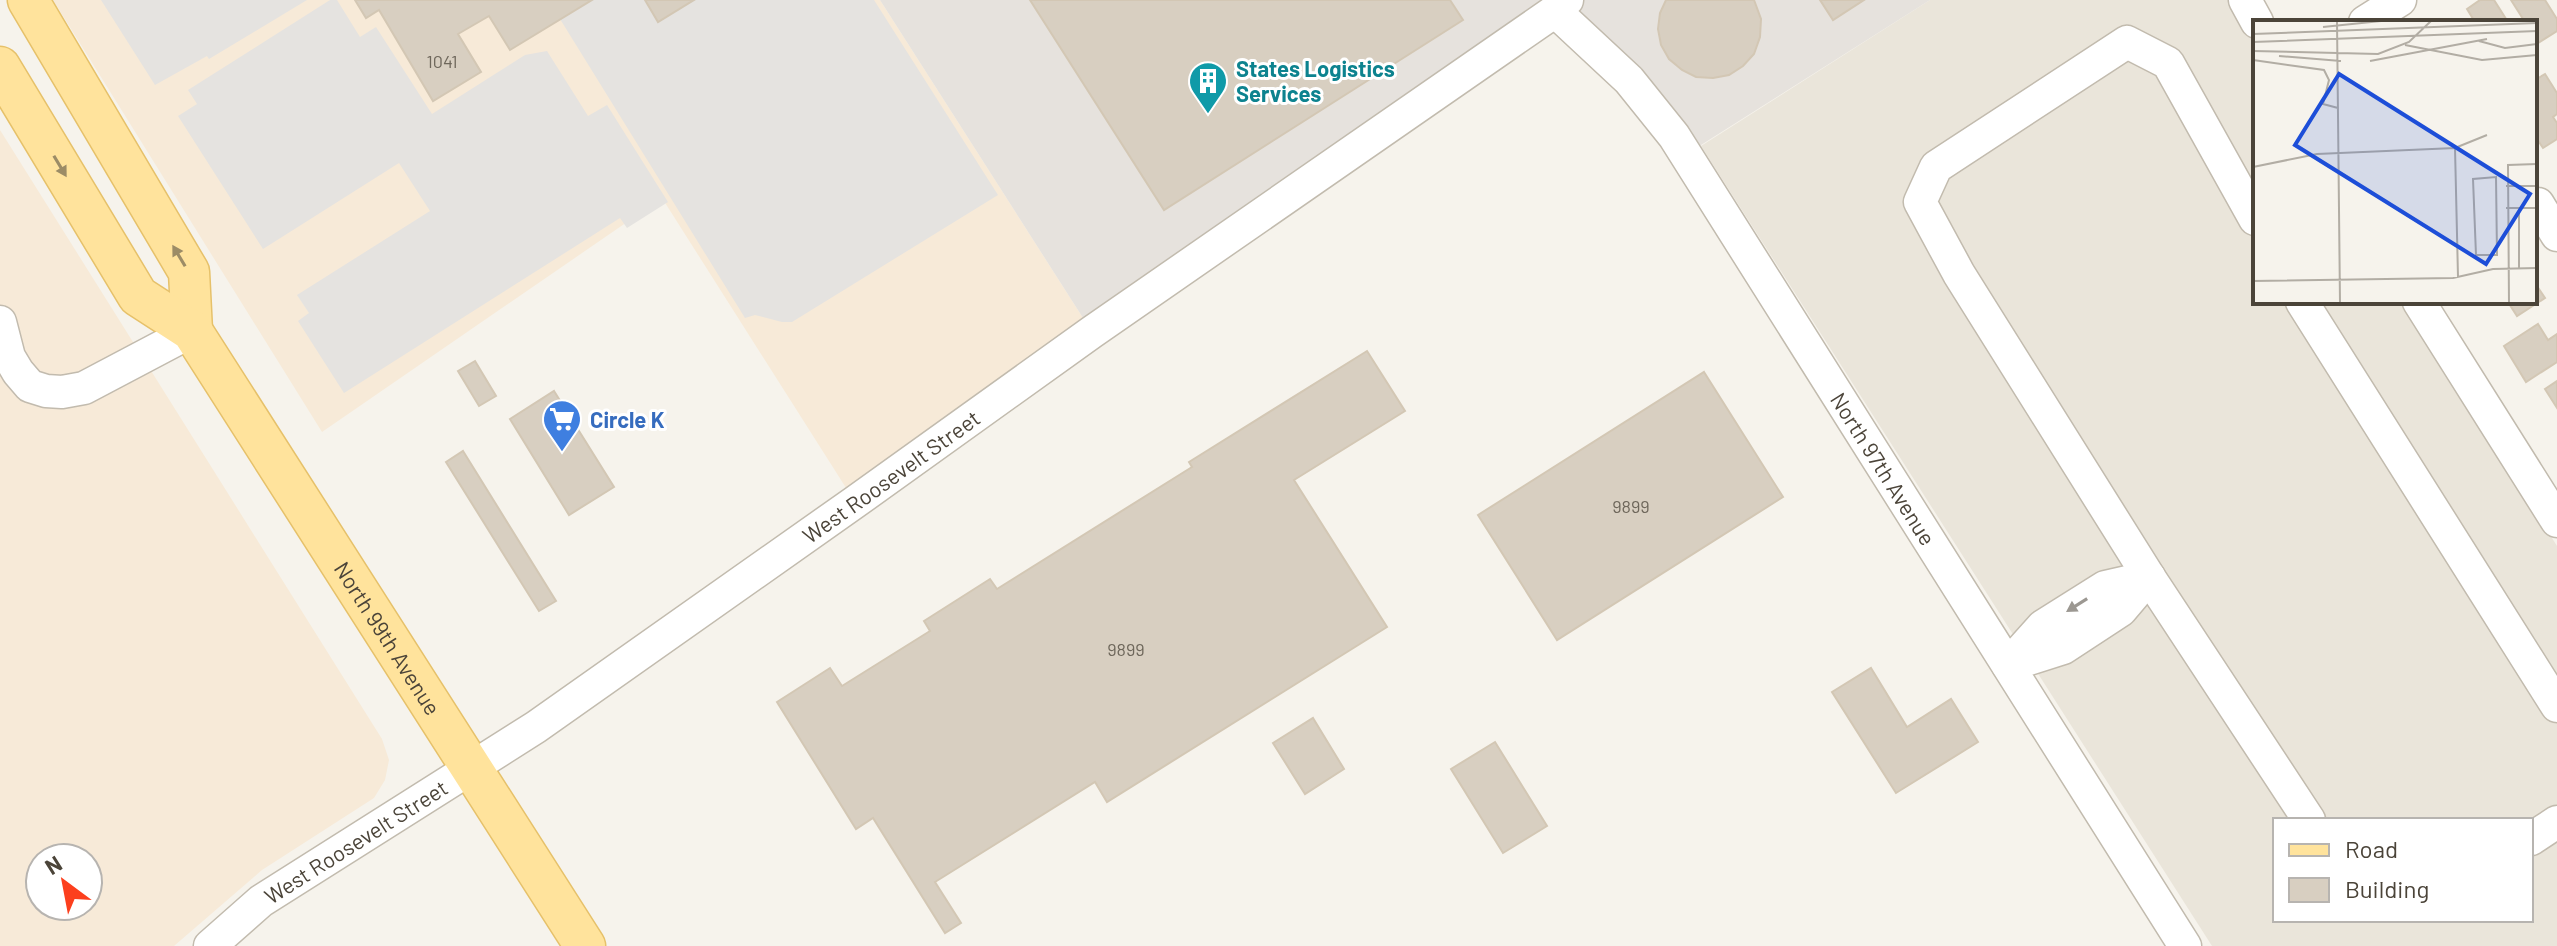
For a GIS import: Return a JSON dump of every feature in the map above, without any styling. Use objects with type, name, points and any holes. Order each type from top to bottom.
[{"type":"main road","name":"North 99th Avenue","points":[[28,0],[189,272],[192,331]]},
{"type":"main road","name":"North 99th Avenue","points":[[0,67],[138,296],[192,331],[585,946]]},
{"type":"street","points":[[2245,0],[2256,20]]},
{"type":"street","points":[[2368,20],[2400,0]]},
{"type":"street","name":"North 97th Avenue","points":[[1561,6],[1629,80],[1674,136],[2185,946]]},
{"type":"street","name":"West Roosevelt Street","points":[[210,946],[261,901],[536,727],[1092,332],[1561,6]]},
{"type":"street","points":[[2253,215],[2168,63],[2127,42],[1936,167],[1920,202],[1959,274],[2149,577],[2308,818]]},
{"type":"street","points":[[2543,201],[2557,235]]},
{"type":"street","points":[[2303,304],[2557,706]]},
{"type":"street","points":[[2420,304],[2557,521]]},
{"type":"street","points":[[0,322],[9,357],[30,386],[62,392],[84,388],[192,331]]},
{"type":"street","points":[[2008,665],[2043,626],[2068,610],[2105,587],[2149,577]]},
{"type":"street","points":[[2533,838],[2557,822]]},
{"type":"shaded area","points":[[53,0],[880,0],[1092,332],[855,502],[662,198],[322,432]]},
{"type":"shaded area","points":[[101,0],[307,0],[209,59],[207,56],[155,85]]},
{"type":"shaded area","points":[[330,0],[337,0],[360,37],[376,27],[432,114],[525,55],[547,51],[588,116],[607,105],[668,202],[627,228],[620,218],[344,393],[298,321],[309,313],[297,295],[430,211],[399,163],[263,249],[178,116],[197,104],[188,90]]},
{"type":"shaded area","points":[[592,0],[645,0],[658,22],[694,0],[874,0],[998,195],[792,322],[755,315],[745,318],[560,19]]},
{"type":"shaded area","points":[[880,0],[1930,0],[1701,145],[1687,157],[1554,11],[1092,332]]},
{"type":"shaded area","points":[[1930,0],[2233,0],[2253,38],[2253,304],[2406,304],[2557,546],[2557,946],[2212,946],[1701,146]]},
{"type":"shaded area","points":[[0,130],[382,739],[389,760],[385,780],[374,798],[262,870],[174,946],[0,946]]},
{"type":"building","points":[[355,0],[592,0],[510,50],[489,16],[458,34],[481,72],[433,101],[379,10],[366,18]]},
{"type":"building","points":[[645,0],[694,0],[658,22]]},
{"type":"building","name":"States Logistics Services","points":[[1030,0],[1450,0],[1463,20],[1164,210]]},
{"type":"building","points":[[1666,0],[1754,0],[1761,19],[1760,37],[1754,54],[1729,75],[1696,77],[1682,70],[1669,59],[1661,45],[1658,29]]},
{"type":"building","points":[[1820,0],[1864,0],[1833,20]]},
{"type":"building","points":[[2480,0],[2494,0],[2507,20],[2474,20],[2467,9]]},
{"type":"building","points":[[2511,0],[2545,0],[2557,19],[2557,31],[2538,43],[2537,20],[2524,20]]},
{"type":"building","points":[[2545,74],[2557,93],[2557,114],[2553,117],[2557,123],[2557,139],[2543,148],[2537,139],[2537,79]]},
{"type":"building","points":[[2537,286],[2545,298],[2537,303]]},
{"type":"building","points":[[2509,304],[2536,304],[2517,316]]},
{"type":"building","points":[[2538,324],[2548,340],[2557,334],[2557,362],[2526,382],[2504,346]]},
{"type":"building","points":[[1367,351],[1405,411],[1294,480],[1387,627],[1107,802],[1095,782],[935,882],[961,923],[945,933],[873,818],[856,829],[777,702],[830,668],[842,686],[930,631],[924,621],[990,579],[997,589],[1192,467],[1189,462]]},
{"type":"building","points":[[475,361],[496,396],[479,406],[458,371]]},
{"type":"building","points":[[1704,372],[1783,497],[1557,640],[1478,515]]},
{"type":"building","points":[[2557,381],[2557,408],[2545,389]]},
{"type":"building","name":"Circle K","points":[[554,391],[614,487],[569,515],[510,419]]},
{"type":"building","points":[[463,451],[556,601],[539,611],[446,462]]},
{"type":"building","points":[[1871,668],[1907,727],[1951,699],[1978,742],[1896,793],[1832,692]]},
{"type":"building","points":[[1313,718],[1344,769],[1305,794],[1273,743]]},
{"type":"building","points":[[1495,742],[1547,826],[1503,853],[1451,769]]},
{"type":"place","name":"States Logistics Services","points":[[1208,115]]},
{"type":"place","name":"Circle K","points":[[562,453]]}]
